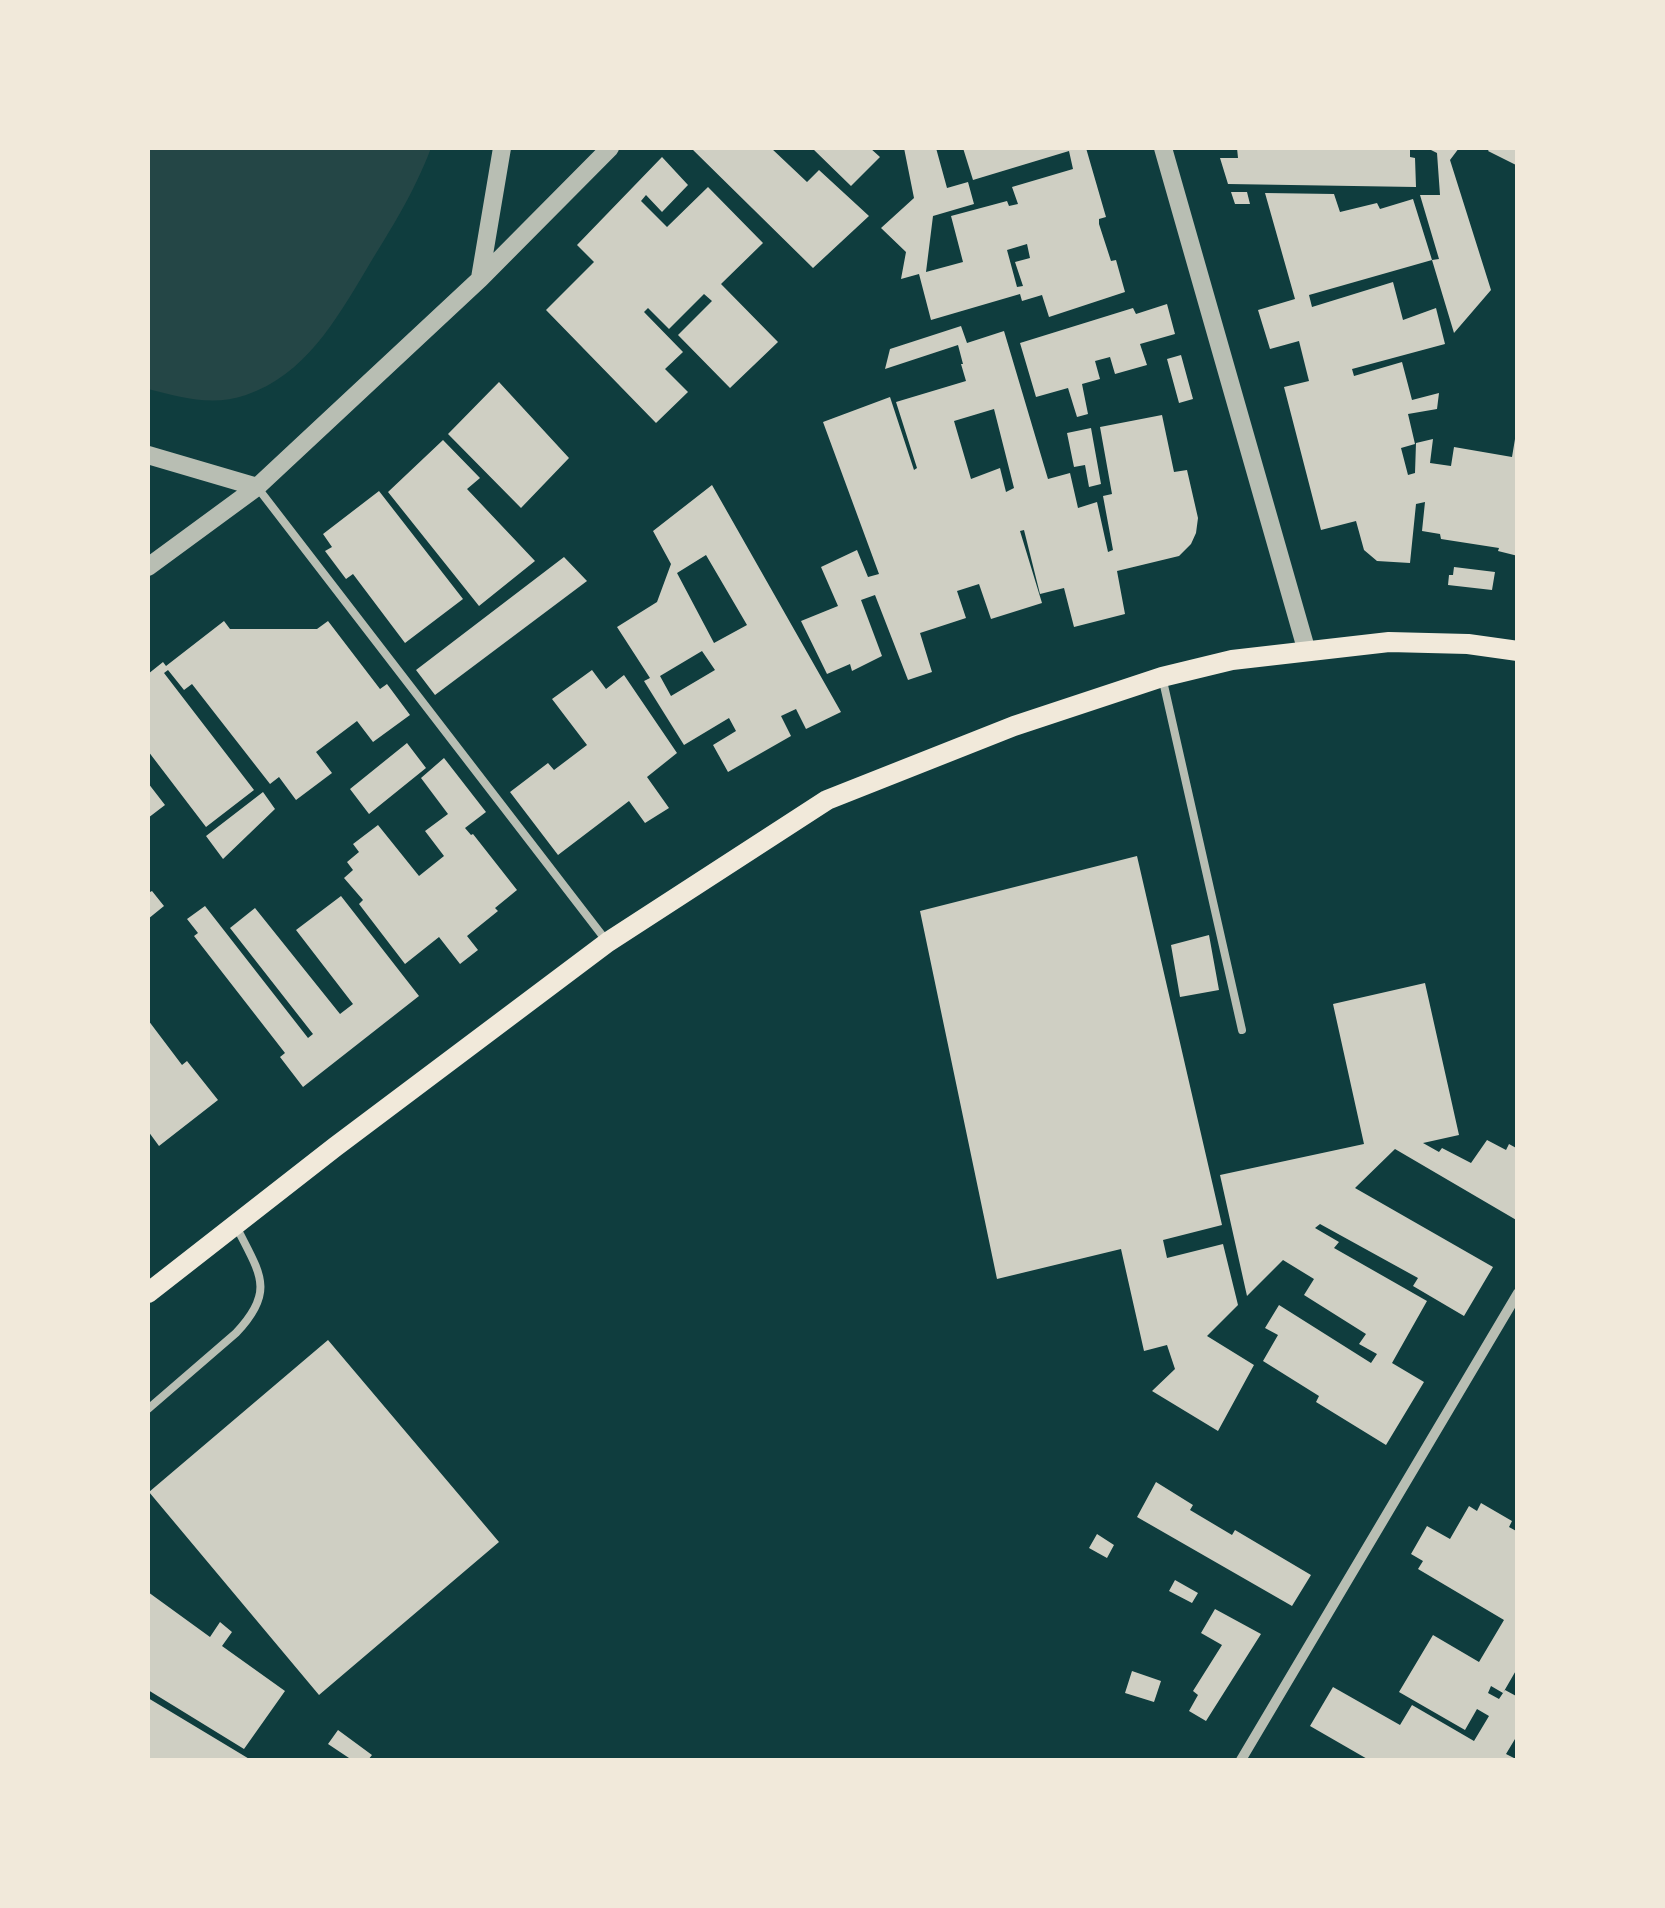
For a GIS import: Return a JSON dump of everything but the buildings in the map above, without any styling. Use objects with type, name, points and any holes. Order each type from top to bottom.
[{"type":"main road","points":[[148,1293],[335,1146],[608,942],[826,800],[1014,726],[1162,677],[1232,660],[1389,642],[1468,644],[1518,651]]},
{"type":"street","points":[[480,278],[502,148]]},
{"type":"street","points":[[148,566],[257,486],[480,278],[610,148]]},
{"type":"street","points":[[1163,148],[1307,652]]},
{"type":"street","points":[[148,455],[257,486]]},
{"type":"street","points":[[1241,1760],[1518,1292]]},
{"type":"lane","points":[[257,486],[608,942]]},
{"type":"lane","points":[[1162,677],[1242,1030]]},
{"type":"lane","points":[[148,1409],[236,1334],[260,1302],[262,1282],[235,1224]]},
{"type":"shaded area","points":[[148,148],[431,148],[393,225],[317,344],[267,386],[233,399],[208,400],[148,389]]}]
